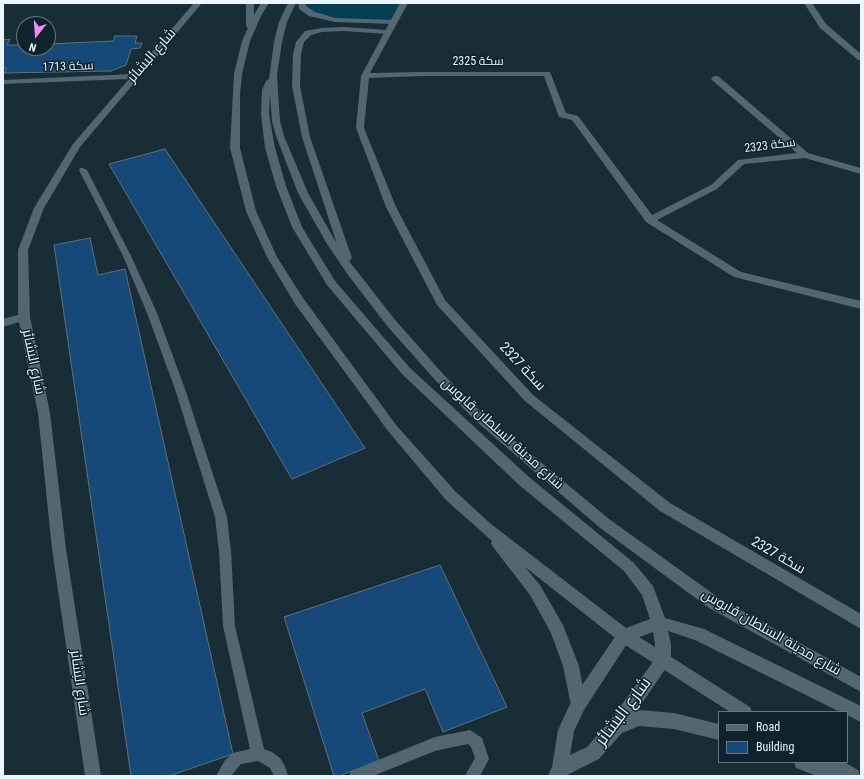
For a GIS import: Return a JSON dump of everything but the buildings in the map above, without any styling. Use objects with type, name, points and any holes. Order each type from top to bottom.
[{"type":"main road","name":"شارع البشائر","points":[[93,776],[60,549],[44,413],[24,317],[23,250],[39,208],[76,146],[134,76],[198,3]]},
{"type":"main road","points":[[250,3],[250,30]]},
{"type":"main road","points":[[265,3],[250,30],[246,41],[236,94],[235,148],[250,211],[272,257],[298,301],[392,428],[451,496],[486,528],[624,636],[742,711]]},
{"type":"main road","name":"شارع مدينة السلطان قابوس","points":[[292,3],[283,22],[278,42],[273,75],[276,121],[280,136],[303,193],[329,238],[352,272],[392,324],[440,378],[465,403],[513,448],[604,523],[714,603],[861,685]]},
{"type":"main road","points":[[302,3],[302,7],[312,14],[335,20],[394,22]]},
{"type":"main road","name":"سكة 2327","points":[[404,3],[365,76],[360,128],[391,207],[441,302],[529,398],[665,507],[861,622]]},
{"type":"main road","points":[[808,3],[823,26],[861,58]]},
{"type":"main road","points":[[352,272],[306,137],[296,86],[297,54],[300,42],[308,33],[322,30],[343,29],[388,32]]},
{"type":"main road","name":"سكة 2325","points":[[365,76],[430,74],[547,74],[562,115],[575,118],[650,220]]},
{"type":"main road","points":[[273,75],[266,90],[265,114],[270,148],[281,186],[298,227],[331,283],[406,370],[524,481],[629,567],[648,591],[656,611],[660,624],[663,644],[662,660]]},
{"type":"main road","name":"سكة 1713","points":[[3,82],[134,76]]},
{"type":"main road","points":[[715,78],[805,155]]},
{"type":"main road","name":"سكة 2323","points":[[650,220],[714,187],[741,162],[805,155],[861,171]]},
{"type":"main road","points":[[650,220],[738,275],[861,305]]},
{"type":"main road","points":[[3,323],[24,317]]},
{"type":"main road","points":[[486,528],[535,590],[558,630],[571,666],[578,705]]},
{"type":"main road","points":[[624,636],[643,628],[660,624],[671,625],[699,634],[861,714]]},
{"type":"main road","name":"شارع البشائر","points":[[558,773],[566,730],[578,705],[624,636]]},
{"type":"main road","name":"شارع البشائر","points":[[558,773],[593,753],[615,728],[662,660]]},
{"type":"main road","points":[[615,728],[640,718],[674,721],[718,732]]},
{"type":"main road","points":[[805,763],[838,776]]},
{"type":"main road","points":[[830,763],[852,776]]},
{"type":"lane","points":[[83,170],[127,256],[152,313],[180,389],[221,517],[225,551],[229,626],[258,754]]},
{"type":"lane","points":[[356,776],[435,744],[470,737],[477,742],[482,759],[472,776]]},
{"type":"lane","points":[[223,776],[230,765],[238,758],[258,754],[267,757],[275,763],[281,776]]},
{"type":"shaded area","points":[[303,3],[402,3],[392,21],[336,19],[314,14],[303,7]]}]
